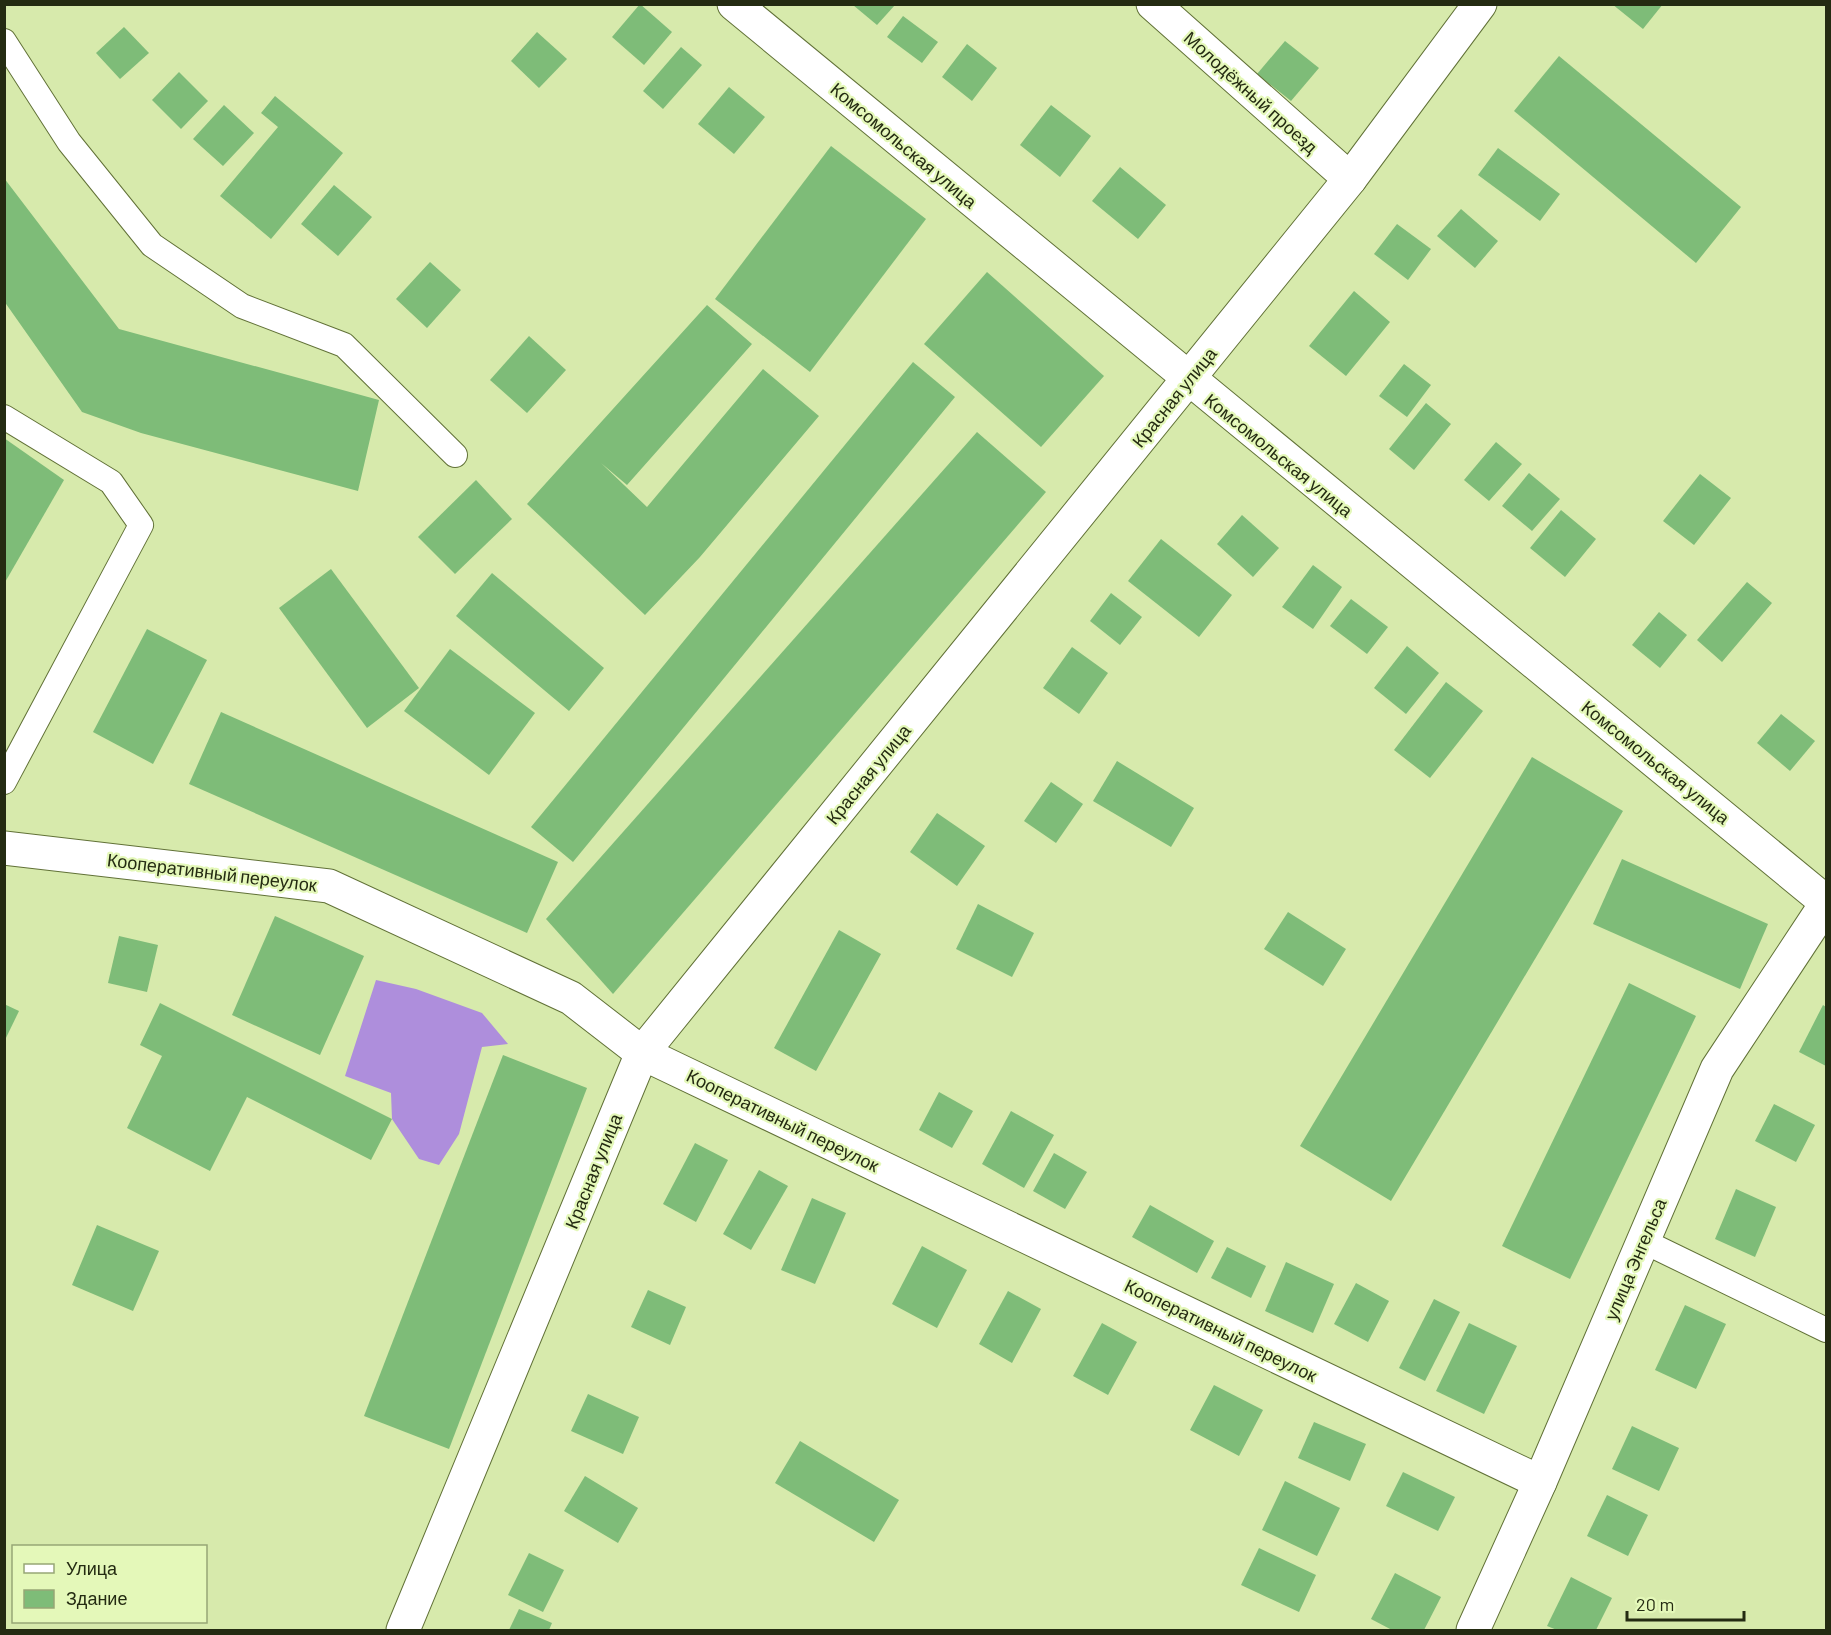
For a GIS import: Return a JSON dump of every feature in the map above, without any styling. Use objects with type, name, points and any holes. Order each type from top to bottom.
[{"type":"street","name":"Комсомольская улица","points":[[734,4],[1188,380],[1827,903]]},
{"type":"street","name":"Молодёжный проезд","points":[[1153,4],[1350,179]]},
{"type":"street","name":"Красная улица","points":[[404,1630],[642,1053],[1350,179],[1480,4]]},
{"type":"street","name":"Кооперативный переулок","points":[[4,848],[329,886],[571,998],[642,1053],[1540,1482]]},
{"type":"street","name":"улица Энгельса","points":[[1473,1630],[1540,1482],[1717,1069],[1827,903]]},
{"type":"lane","points":[[4,41],[69,142],[152,245],[242,306],[344,345],[455,455]]},
{"type":"lane","points":[[4,417],[111,482],[141,525],[4,782]]},
{"type":"lane","points":[[1643,1240],[1827,1330]]},
{"type":"shaded area","points":[[376,980],[416,989],[482,1013],[508,1044],[482,1047],[459,1134],[439,1165],[419,1159],[392,1119],[391,1093],[345,1076]]},
{"type":"building","points":[[640,4],[672,32],[644,65],[612,37]]},
{"type":"building","points":[[1612,4],[1663,4],[1643,29]]},
{"type":"building","points":[[853,5],[895,5],[877,25]]},
{"type":"building","points":[[903,16],[938,42],[922,63],[887,37]]},
{"type":"building","points":[[124,27],[149,53],[120,79],[96,53]]},
{"type":"building","points":[[537,32],[567,59],[539,88],[511,61]]},
{"type":"building","points":[[1285,41],[1319,68],[1291,101],[1257,74]]},
{"type":"building","points":[[967,44],[997,68],[972,101],[942,77]]},
{"type":"building","points":[[681,47],[702,65],[663,109],[643,91]]},
{"type":"building","points":[[1559,56],[1741,207],[1696,263],[1514,111]]},
{"type":"building","points":[[179,72],[208,101],[181,129],[152,100]]},
{"type":"building","points":[[729,87],[765,117],[734,154],[698,124]]},
{"type":"building","points":[[275,96],[343,153],[271,239],[220,196],[278,127],[261,113]]},
{"type":"building","points":[[224,105],[254,133],[223,166],[193,139]]},
{"type":"building","points":[[1051,105],[1091,136],[1060,177],[1020,145]]},
{"type":"building","points":[[831,146],[926,219],[810,372],[715,299]]},
{"type":"building","points":[[1498,148],[1560,194],[1540,221],[1478,175]]},
{"type":"building","points":[[1120,167],[1166,205],[1138,239],[1092,201]]},
{"type":"building","points":[[4,178],[119,329],[379,400],[358,491],[141,433],[82,412],[4,301]]},
{"type":"building","points":[[334,185],[372,217],[338,256],[301,224]]},
{"type":"building","points":[[1461,209],[1498,241],[1475,268],[1437,236]]},
{"type":"building","points":[[1397,224],[1431,249],[1408,280],[1374,254]]},
{"type":"building","points":[[430,262],[461,290],[427,328],[396,299]]},
{"type":"building","points":[[987,272],[1104,376],[1041,447],[924,344]]},
{"type":"building","points":[[1354,291],[1390,322],[1346,376],[1309,346]]},
{"type":"building","points":[[707,305],[752,344],[627,485],[601,463],[647,507],[763,369],[819,416],[700,557],[645,615],[527,504]]},
{"type":"building","points":[[529,336],[566,370],[527,413],[490,380]]},
{"type":"building","points":[[913,362],[955,397],[573,862],[531,827]]},
{"type":"building","points":[[1404,364],[1431,385],[1407,417],[1379,396]]},
{"type":"building","points":[[1426,403],[1451,424],[1414,470],[1389,449]]},
{"type":"building","points":[[977,432],[1046,492],[613,994],[546,919]]},
{"type":"building","points":[[4,438],[64,480],[4,584]]},
{"type":"building","points":[[1496,442],[1522,464],[1489,501],[1464,480]]},
{"type":"building","points":[[1529,473],[1560,499],[1532,531],[1502,506]]},
{"type":"building","points":[[1700,474],[1731,498],[1694,545],[1663,521]]},
{"type":"building","points":[[476,480],[512,519],[455,574],[418,537]]},
{"type":"building","points":[[1561,510],[1596,539],[1565,577],[1530,548]]},
{"type":"building","points":[[1242,515],[1279,548],[1253,577],[1217,544]]},
{"type":"building","points":[[1161,539],[1232,595],[1199,637],[1128,581]]},
{"type":"building","points":[[1313,565],[1342,587],[1313,629],[1282,607]]},
{"type":"building","points":[[331,569],[419,688],[367,728],[279,608]]},
{"type":"building","points":[[492,573],[604,668],[569,711],[456,616]]},
{"type":"building","points":[[1747,582],[1772,603],[1722,662],[1697,640]]},
{"type":"building","points":[[1111,593],[1142,617],[1120,645],[1090,621]]},
{"type":"building","points":[[1351,599],[1388,627],[1367,654],[1330,626]]},
{"type":"building","points":[[1659,612],[1687,635],[1660,668],[1632,645]]},
{"type":"building","points":[[147,629],[207,660],[153,764],[93,732]]},
{"type":"building","points":[[1407,646],[1439,673],[1406,714],[1374,688]]},
{"type":"building","points":[[1072,647],[1108,673],[1079,714],[1043,688]]},
{"type":"building","points":[[450,649],[535,713],[489,775],[404,711]]},
{"type":"building","points":[[1446,682],[1483,711],[1430,778],[1394,750]]},
{"type":"building","points":[[221,712],[558,862],[527,933],[189,784]]},
{"type":"building","points":[[1781,714],[1815,741],[1790,771],[1757,743]]},
{"type":"building","points":[[1532,757],[1623,811],[1391,1201],[1300,1146]]},
{"type":"building","points":[[1117,761],[1194,808],[1171,847],[1093,801]]},
{"type":"building","points":[[1051,782],[1083,804],[1056,843],[1024,821]]},
{"type":"building","points":[[937,813],[985,846],[957,886],[910,852]]},
{"type":"building","points":[[1622,859],[1768,924],[1740,989],[1593,924]]},
{"type":"building","points":[[978,904],[1034,933],[1012,977],[956,949]]},
{"type":"building","points":[[1288,912],[1346,949],[1323,986],[1264,949]]},
{"type":"building","points":[[275,916],[364,956],[320,1055],[232,1015]]},
{"type":"building","points":[[839,930],[881,954],[816,1071],[774,1048]]},
{"type":"building","points":[[119,936],[158,945],[147,992],[108,983]]},
{"type":"building","points":[[1629,983],[1696,1016],[1570,1279],[1502,1246]]},
{"type":"building","points":[[160,1003],[392,1119],[371,1160],[247,1097],[210,1171],[127,1128],[162,1056],[140,1045]]},
{"type":"building","points":[[4,1004],[19,1011],[4,1042]]},
{"type":"building","points":[[1823,1005],[1826,1007],[1826,1066],[1799,1052]]},
{"type":"building","points":[[503,1055],[587,1088],[449,1449],[364,1416]]},
{"type":"building","points":[[939,1092],[973,1111],[952,1148],[919,1130]]},
{"type":"building","points":[[1774,1104],[1815,1125],[1796,1162],[1755,1141]]},
{"type":"building","points":[[1011,1111],[1054,1135],[1024,1188],[982,1164]]},
{"type":"building","points":[[695,1143],[728,1160],[696,1222],[663,1204]]},
{"type":"building","points":[[1054,1153],[1087,1172],[1065,1209],[1033,1191]]},
{"type":"building","points":[[759,1170],[788,1186],[751,1250],[723,1234]]},
{"type":"building","points":[[1736,1189],[1776,1207],[1755,1257],[1715,1239]]},
{"type":"building","points":[[812,1198],[846,1213],[815,1284],[781,1270]]},
{"type":"building","points":[[1150,1205],[1214,1241],[1197,1273],[1132,1237]]},
{"type":"building","points":[[97,1225],[159,1251],[133,1311],[72,1285]]},
{"type":"building","points":[[922,1246],[967,1270],[937,1328],[892,1304]]},
{"type":"building","points":[[1227,1247],[1266,1266],[1251,1298],[1211,1278]]},
{"type":"building","points":[[1286,1262],[1334,1284],[1313,1333],[1265,1311]]},
{"type":"building","points":[[1356,1283],[1389,1301],[1368,1342],[1334,1324]]},
{"type":"building","points":[[648,1290],[686,1307],[670,1345],[631,1327]]},
{"type":"building","points":[[1008,1291],[1041,1309],[1012,1363],[979,1344]]},
{"type":"building","points":[[1434,1299],[1460,1312],[1425,1381],[1399,1368]]},
{"type":"building","points":[[1685,1305],[1726,1324],[1696,1389],[1655,1370]]},
{"type":"building","points":[[1102,1323],[1137,1342],[1108,1395],[1073,1376]]},
{"type":"building","points":[[1469,1323],[1517,1346],[1484,1414],[1436,1391]]},
{"type":"building","points":[[1214,1385],[1263,1410],[1239,1456],[1190,1430]]},
{"type":"building","points":[[588,1394],[639,1417],[623,1454],[571,1431]]},
{"type":"building","points":[[1314,1422],[1366,1444],[1350,1481],[1298,1458]]},
{"type":"building","points":[[1632,1426],[1679,1448],[1659,1491],[1612,1469]]},
{"type":"building","points":[[800,1441],[899,1500],[874,1542],[775,1483]]},
{"type":"building","points":[[1403,1472],[1455,1497],[1438,1531],[1386,1506]]},
{"type":"building","points":[[585,1476],[638,1508],[618,1543],[564,1511]]},
{"type":"building","points":[[1285,1481],[1340,1508],[1317,1556],[1262,1530]]},
{"type":"building","points":[[1607,1495],[1648,1515],[1628,1556],[1587,1536]]},
{"type":"building","points":[[1259,1548],[1316,1575],[1299,1612],[1241,1585]]},
{"type":"building","points":[[529,1553],[564,1570],[543,1612],[508,1595]]},
{"type":"building","points":[[1395,1573],[1441,1597],[1424,1630],[1392,1630],[1371,1619]]},
{"type":"building","points":[[1571,1577],[1612,1598],[1596,1630],[1557,1630],[1547,1626]]},
{"type":"building","points":[[519,1609],[552,1623],[549,1630],[509,1630]]}]
